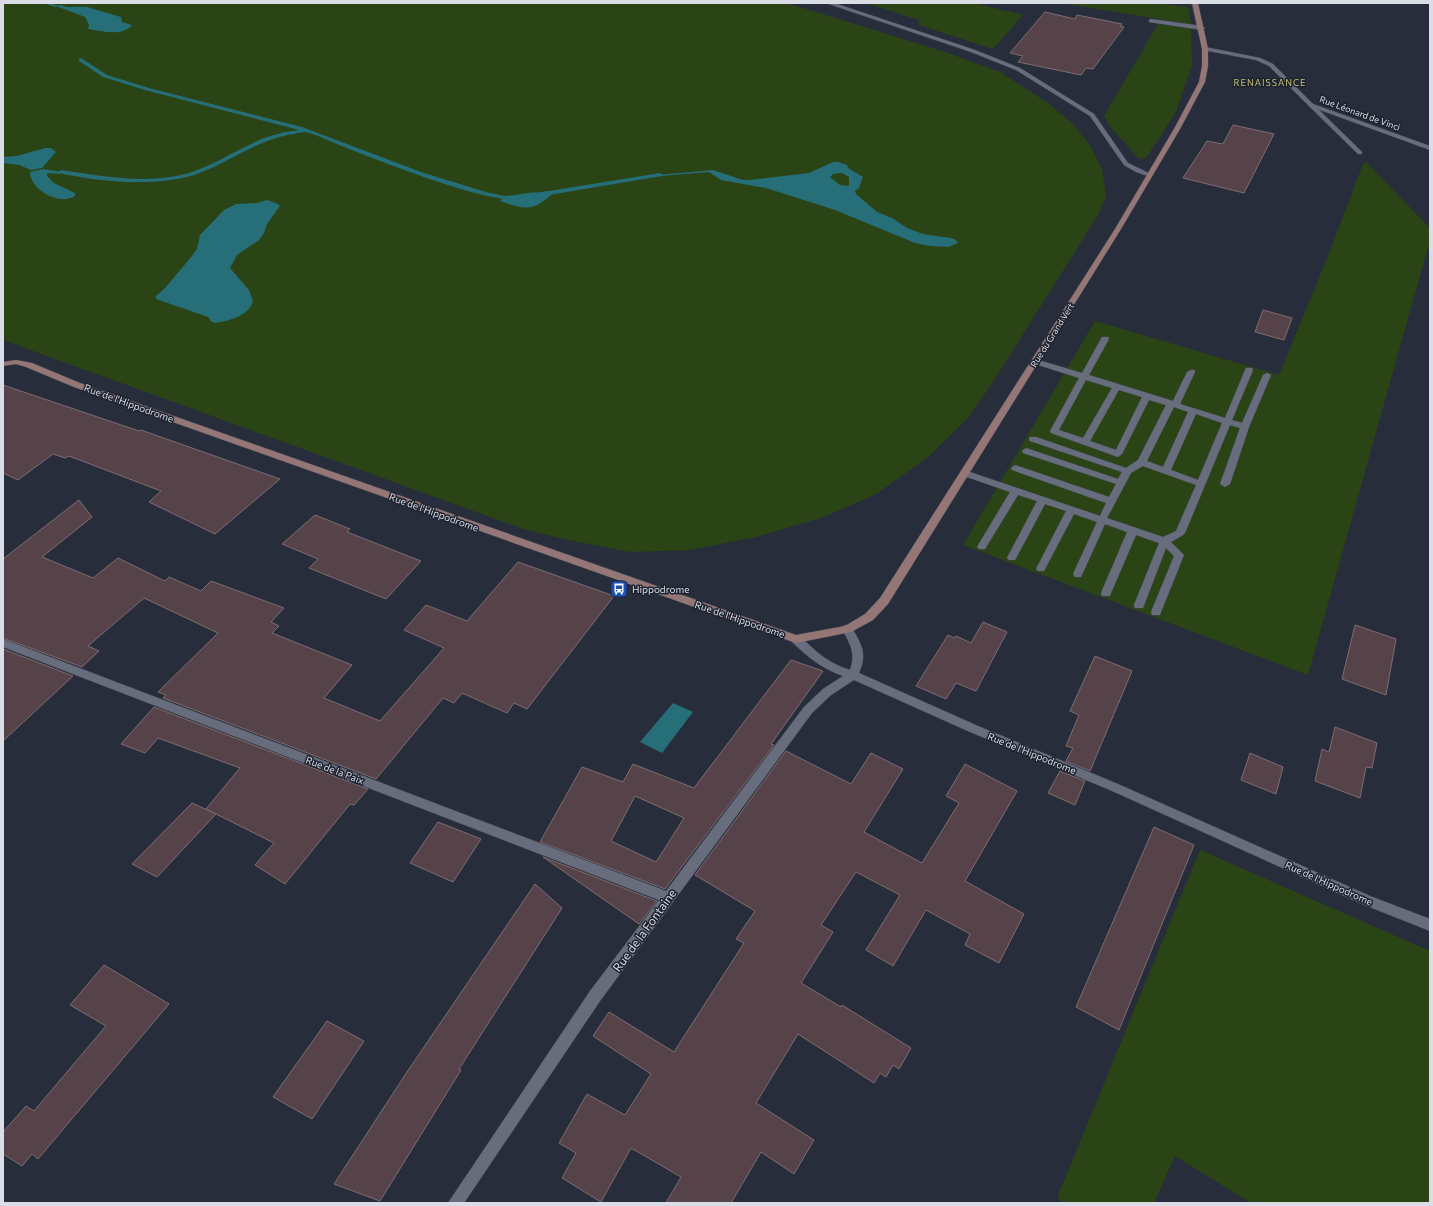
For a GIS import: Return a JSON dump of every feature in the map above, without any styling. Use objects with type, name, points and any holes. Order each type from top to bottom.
[{"type":"main road","name":"Rue du Grand Vert","points":[[796,639],[847,629],[869,617],[884,601],[1118,229],[1178,129],[1202,82],[1205,66],[1205,49],[1202,28],[1195,3]]},
{"type":"main road","name":"Rue de l'Hippodrome","points":[[3,364],[16,362],[29,365],[85,388],[796,639]]},
{"type":"street","points":[[829,3],[973,51],[1018,69],[1092,115],[1126,164],[1138,171],[1150,175]]},
{"type":"street","points":[[1151,21],[1202,28]]},
{"type":"street","name":"Rue Léonard de Vinci","points":[[1205,49],[1258,59],[1271,65],[1311,105],[1430,148]]},
{"type":"street","points":[[1311,105],[1360,152]]},
{"type":"street","points":[[1106,339],[1054,431],[1118,454],[1147,396]]},
{"type":"street","points":[[1035,361],[1245,427]]},
{"type":"street","points":[[1138,605],[1164,541],[1180,533],[1249,370]]},
{"type":"street","points":[[1078,574],[1111,501],[1127,471],[1142,462],[1191,372]]},
{"type":"street","points":[[1225,484],[1245,427],[1267,375]]},
{"type":"street","points":[[1085,442],[1117,387]]},
{"type":"street","points":[[1166,471],[1193,411]]},
{"type":"street","points":[[1033,439],[1127,471]]},
{"type":"street","points":[[1026,451],[1121,483]]},
{"type":"street","points":[[1142,462],[1201,484]]},
{"type":"street","points":[[1015,468],[1111,501]]},
{"type":"street","points":[[964,473],[1164,541],[1179,555],[1156,612]]},
{"type":"street","points":[[982,547],[1016,490]]},
{"type":"street","points":[[1012,558],[1043,499]]},
{"type":"street","points":[[1040,569],[1072,509]]},
{"type":"street","points":[[1106,593],[1133,530]]},
{"type":"street","points":[[847,629],[859,648],[858,664],[853,675]]},
{"type":"street","name":"Rue de l'Hippodrome","points":[[796,639],[817,659],[835,669],[853,675],[967,726],[1114,787],[1366,900],[1430,926]]},
{"type":"street","name":"Rue de la Paix","points":[[3,643],[668,898]]},
{"type":"street","name":"Rue de la Fontaine","points":[[460,1202],[595,996],[808,710],[827,692],[853,675]]},
{"type":"green space","points":[[3,3],[787,3],[945,52],[1000,72],[1048,103],[1073,124],[1091,147],[1102,170],[1106,196],[1098,215],[993,382],[968,418],[927,458],[876,494],[824,517],[756,537],[690,550],[630,552],[523,529],[3,340]]},
{"type":"green space","points":[[866,3],[974,3],[1023,15],[993,49],[919,25],[919,20]]},
{"type":"green space","points":[[1060,3],[1158,3],[1188,7],[1191,24]]},
{"type":"green space","points":[[1158,24],[1191,29],[1192,65],[1176,112],[1146,158],[1139,159],[1109,125],[1104,116]]},
{"type":"green space","points":[[1366,162],[1430,228],[1430,248],[1428,247],[1308,675],[963,545],[1095,321],[1279,375],[1328,256],[1363,164]]},
{"type":"green space","points":[[1200,850],[1430,951],[1430,1203],[1251,1203],[1175,1156],[1154,1203],[1065,1203],[1057,1198]]},
{"type":"water","points":[[61,5],[67,7],[87,7],[121,17],[122,22],[132,25],[128,29],[117,32],[105,32],[88,29],[89,25],[85,17],[56,6]]},
{"type":"water","points":[[45,148],[51,148],[56,152],[42,168],[31,170],[19,165],[3,163],[3,157],[17,156]]},
{"type":"water","points":[[833,162],[847,165],[848,168],[863,177],[859,188],[855,191],[856,194],[877,212],[892,218],[907,228],[923,234],[951,238],[956,240],[958,243],[948,247],[915,243],[835,210],[766,188],[721,180],[709,172],[658,175],[713,170],[743,180],[749,180],[809,173]],"holes":[[[842,173],[849,177],[849,186],[840,185],[830,177],[833,174]]]},
{"type":"water","points":[[43,169],[61,172],[59,174],[50,173],[47,174],[47,176],[54,183],[75,193],[75,196],[69,199],[54,198],[40,190],[31,179],[30,172]]},
{"type":"water","points":[[554,192],[541,203],[535,206],[516,206],[500,201],[507,197],[520,194]]},
{"type":"water","points":[[267,200],[280,206],[267,224],[264,233],[259,240],[237,255],[230,268],[249,290],[253,301],[251,306],[243,314],[226,321],[215,323],[208,317],[156,299],[156,296],[165,288],[197,249],[200,235],[224,210],[236,204],[257,203]]},
{"type":"water","points":[[673,703],[693,712],[662,753],[640,742]]},
{"type":"building","points":[[1045,12],[1075,19],[1077,15],[1122,24],[1120,26],[1124,27],[1093,69],[1086,68],[1081,75],[1018,62],[1023,56],[1010,53]]},
{"type":"building","points":[[1233,125],[1274,134],[1244,193],[1183,178],[1207,141],[1223,144]]},
{"type":"building","points":[[1263,310],[1292,318],[1284,340],[1255,332]]},
{"type":"building","points":[[3,385],[139,431],[141,430],[280,479],[215,534],[149,502],[161,491],[69,456],[65,458],[53,454],[18,480],[3,473]]},
{"type":"building","points":[[79,500],[92,517],[42,557],[93,578],[118,558],[165,581],[169,577],[201,591],[211,581],[284,608],[271,622],[279,626],[272,633],[352,665],[324,698],[380,721],[444,648],[404,630],[426,605],[467,621],[518,562],[614,596],[527,709],[514,703],[507,713],[462,693],[454,703],[443,698],[376,779],[163,698],[166,695],[158,692],[218,633],[144,598],[88,646],[99,651],[82,667],[3,638],[3,559]]},
{"type":"building","points":[[315,515],[350,529],[347,532],[421,561],[386,599],[309,568],[318,559],[282,544]]},
{"type":"building","points":[[983,622],[1007,632],[976,691],[956,683],[946,699],[916,686],[948,635],[954,638],[956,636],[971,643]]},
{"type":"building","points":[[1355,625],[1396,639],[1386,695],[1342,679]]},
{"type":"building","points":[[3,649],[73,676],[3,741]]},
{"type":"building","points":[[1095,656],[1132,671],[1090,771],[1066,761],[1073,748],[1066,746],[1079,715],[1070,711]]},
{"type":"building","points":[[791,660],[823,671],[771,744],[774,745],[665,889],[540,842],[582,767],[623,782],[633,764],[694,788]],"holes":[[[635,796],[684,818],[656,862],[611,841]]]},
{"type":"building","points":[[154,707],[368,789],[354,805],[350,804],[285,884],[255,865],[274,843],[206,809],[240,768],[158,738],[145,753],[121,744]]},
{"type":"building","points":[[1335,727],[1377,743],[1372,768],[1366,767],[1360,798],[1315,781],[1322,749],[1329,752]]},
{"type":"building","points":[[786,751],[851,784],[871,753],[903,769],[864,832],[922,863],[959,803],[946,796],[965,764],[1017,791],[965,881],[1024,914],[999,963],[965,945],[970,934],[926,910],[893,966],[866,950],[900,895],[856,872],[821,925],[833,932],[801,983],[841,1007],[842,1005],[911,1048],[899,1069],[893,1065],[886,1077],[880,1073],[874,1083],[798,1034],[756,1103],[814,1140],[794,1174],[761,1152],[731,1203],[666,1203],[681,1177],[631,1148],[601,1202],[562,1178],[576,1153],[559,1143],[587,1094],[625,1115],[651,1074],[593,1036],[609,1012],[674,1052],[744,943],[736,939],[755,911],[695,875]]},
{"type":"building","points":[[1250,753],[1283,767],[1276,794],[1241,780]]},
{"type":"building","points":[[1060,771],[1085,781],[1075,805],[1048,793]]},
{"type":"building","points":[[192,803],[216,814],[157,877],[132,864]]},
{"type":"building","points":[[438,822],[481,839],[453,882],[410,863]]},
{"type":"building","points":[[1154,827],[1194,845],[1119,1030],[1076,1007]]},
{"type":"building","points":[[543,857],[657,901],[639,924]]},
{"type":"building","points":[[535,884],[562,908],[459,1069],[461,1070],[380,1201],[334,1184],[407,1072]]},
{"type":"building","points":[[104,965],[169,1004],[38,1159],[32,1154],[22,1166],[3,1154],[3,1132],[26,1106],[34,1111],[106,1026],[70,1005]]},
{"type":"building","points":[[327,1021],[364,1041],[312,1119],[273,1097]]},
{"type":"waterway","points":[[45,3],[56,6]]},
{"type":"waterway","points":[[81,60],[105,76],[147,89],[300,128],[419,173],[485,194],[505,198],[516,197]]},
{"type":"waterway","points":[[61,172],[126,180],[159,180],[175,178],[205,169],[271,137],[301,131]]},
{"type":"waterway","points":[[543,194],[660,175]]},
{"type":"place","name":"Hippodrome","points":[[619,589]]},
{"type":"district","name":"RENAISSANCE","points":[[1270,82]]}]
